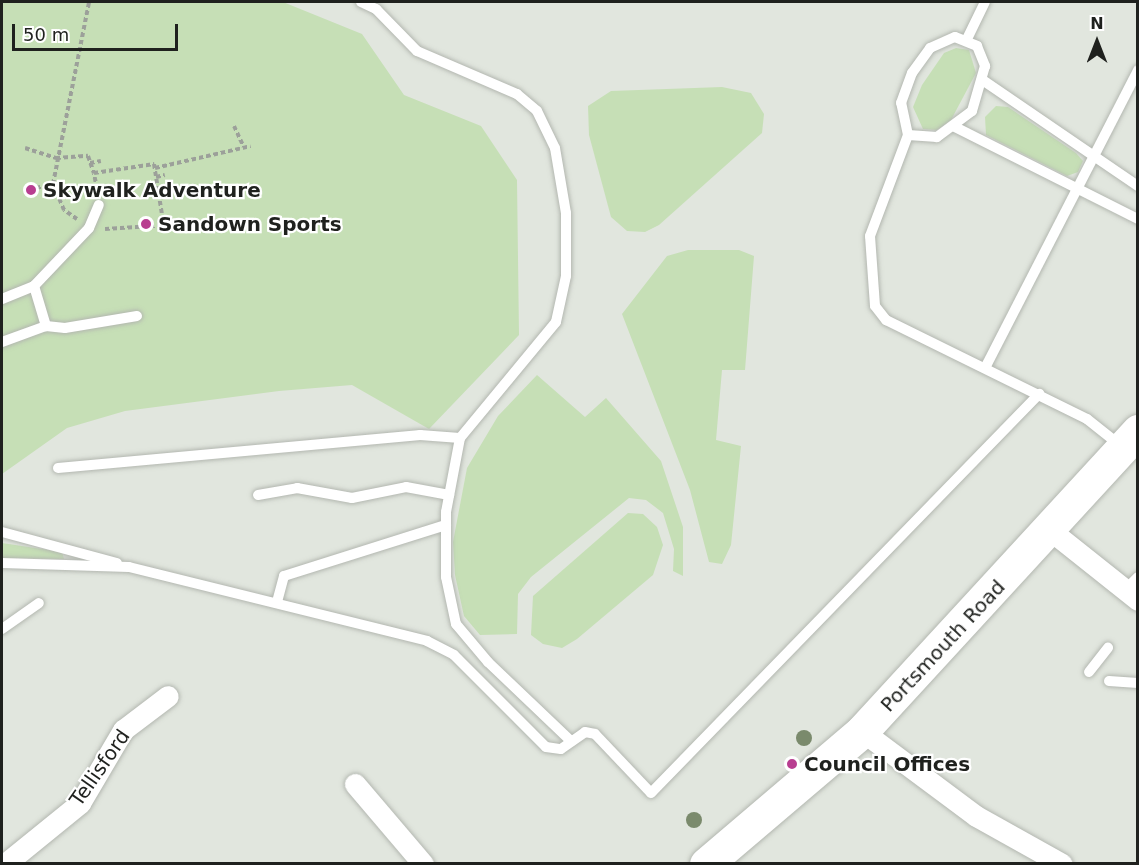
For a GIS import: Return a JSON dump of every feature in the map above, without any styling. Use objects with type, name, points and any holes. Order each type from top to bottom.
[{"type":"main road","name":"Portsmouth Road","points":[[720,858],[862,731],[1050,530],[1130,439]]},
{"type":"street","points":[[1050,530],[1130,596]]},
{"type":"street","name":"Tellisford","points":[[4,864],[80,803],[123,730],[168,696]]},
{"type":"street","points":[[862,731],[976,816],[1062,864]]},
{"type":"street","points":[[355,784],[423,864]]},
{"type":"lane","points":[[361,2],[376,9],[417,51],[517,94],[537,111],[555,148],[566,213],[566,276],[556,321],[460,438],[449,495],[446,525],[446,577],[456,624],[488,662],[572,741]]},
{"type":"lane","points":[[967,39],[986,2]]},
{"type":"lane","points":[[908,135],[926,139],[956,127],[972,111],[984,81],[980,54],[967,39]]},
{"type":"lane","points":[[967,39],[944,40],[918,62],[901,103],[908,135],[870,236],[875,306],[886,320],[1130,439]]},
{"type":"lane","points":[[986,368],[1137,70]]},
{"type":"lane","points":[[984,81],[1091,158],[1137,186]]},
{"type":"lane","points":[[956,127],[1137,219]]},
{"type":"lane","points":[[2,298],[34,286],[89,228],[99,205]]},
{"type":"lane","points":[[34,286],[46,326]]},
{"type":"lane","points":[[2,342],[46,326],[65,328],[137,316]]},
{"type":"lane","points":[[2,532],[129,567],[277,602],[441,646],[546,747],[561,749],[585,732],[594,734],[651,793],[1039,394]]},
{"type":"lane","points":[[58,468],[420,435],[460,438]]},
{"type":"lane","points":[[258,495],[297,488],[352,498],[406,487],[449,495]]},
{"type":"lane","points":[[277,602],[284,576],[446,525]]},
{"type":"lane","points":[[2,563],[129,567]]},
{"type":"lane","points":[[1130,596],[1137,577]]},
{"type":"lane","points":[[2,629],[39,603]]},
{"type":"lane","points":[[1089,672],[1108,648]]},
{"type":"lane","points":[[1110,681],[1137,683]]},
{"type":"path","points":[[89,2],[52,184],[64,210],[89,228],[164,227],[184,224]]},
{"type":"path","points":[[234,126],[244,147]]},
{"type":"path","points":[[94,173],[155,168],[251,146]]},
{"type":"path","points":[[25,148],[57,158],[88,156],[94,173],[99,205]]},
{"type":"path","points":[[90,163],[101,161]]},
{"type":"path","points":[[155,168],[164,227]]},
{"type":"path","points":[[156,177],[165,175]]},
{"type":"path","points":[[36,188],[52,184]]},
{"type":"path","points":[[153,195],[159,195]]},
{"type":"green space","points":[[2,2],[283,2],[362,34],[404,95],[481,126],[517,180],[519,335],[429,429],[352,385],[279,391],[125,411],[67,428],[2,474]]},
{"type":"green space","points":[[956,48],[969,50],[976,73],[951,120],[937,130],[923,129],[913,107],[922,85],[944,53]]},
{"type":"green space","points":[[722,87],[751,93],[764,114],[762,133],[659,225],[645,232],[627,231],[611,217],[589,135],[588,106],[611,91]]},
{"type":"green space","points":[[996,106],[1008,107],[1076,153],[1083,161],[1078,172],[1067,176],[986,135],[985,117]]},
{"type":"green space","points":[[688,250],[739,250],[754,256],[745,370],[722,370],[716,440],[741,446],[731,545],[722,564],[709,562],[690,490],[622,314],[667,256]]},
{"type":"green space","points":[[537,375],[585,417],[606,398],[661,461],[683,527],[683,576],[673,571],[674,549],[663,513],[646,500],[629,498],[531,577],[518,594],[517,634],[480,635],[464,616],[455,575],[453,542],[467,468],[498,416]]},
{"type":"green space","points":[[628,513],[643,514],[657,527],[663,545],[653,575],[577,639],[562,648],[543,644],[531,635],[533,596]]},
{"type":"green space","points":[[2,543],[62,552],[64,559],[2,558]]},
{"type":"place","name":"Skywalk Adventure","points":[[31,190]]},
{"type":"place","name":"Sandown Sports","points":[[146,224]]},
{"type":"place","name":"Council Offices","points":[[792,764]]}]
